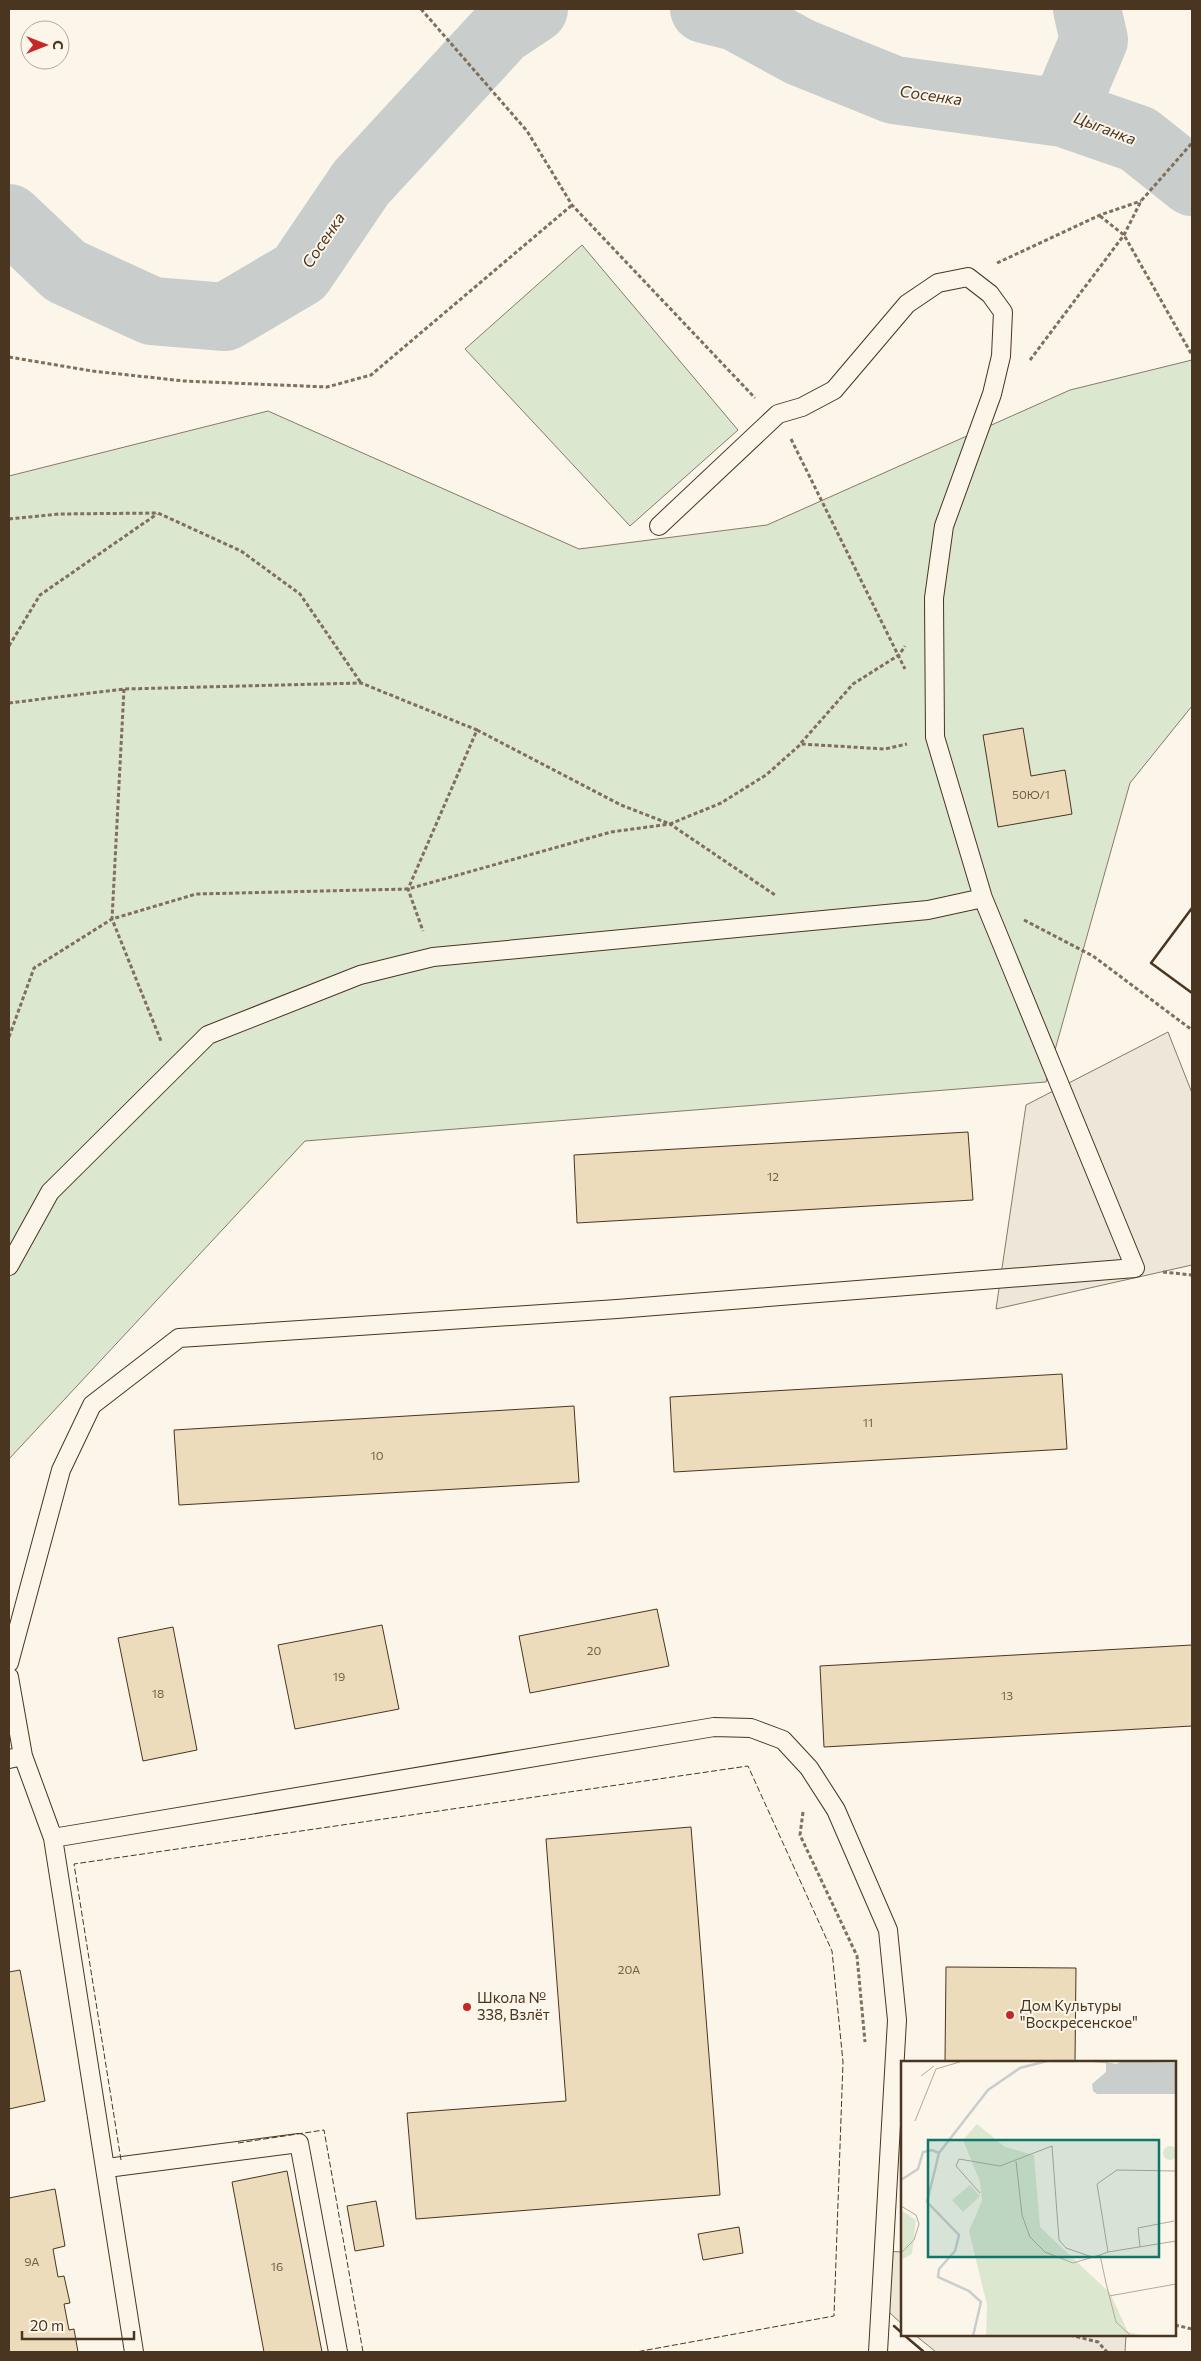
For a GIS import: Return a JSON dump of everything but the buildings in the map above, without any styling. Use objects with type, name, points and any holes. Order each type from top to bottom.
[{"type":"lane","points":[[9,1663],[61,1470],[92,1404],[179,1338],[607,1310],[1136,1268],[983,898],[935,737],[934,598],[944,526],[992,394],[1001,356],[1003,312],[990,294],[968,277],[938,283],[908,304],[834,390],[802,407],[778,414],[659,526]]},
{"type":"lane","points":[[9,1266],[50,1192],[208,1035],[360,975],[433,957],[928,910],[983,898]]},
{"type":"lane","points":[[9,1677],[16,1757],[53,1838],[107,2168],[134,2352]]},
{"type":"lane","points":[[53,1838],[714,1727],[751,1728],[783,1740],[809,1768],[836,1810],[888,1930],[897,2020],[878,2352]]},
{"type":"lane","points":[[107,2168],[299,2143],[338,2352]]},
{"type":"path","points":[[422,10],[527,131],[572,204],[756,399],[778,414],[899,655]]},
{"type":"path","points":[[1030,361],[1124,235],[1141,201],[1192,144]]},
{"type":"path","points":[[968,277],[1100,215],[1141,201]]},
{"type":"path","points":[[9,357],[92,371],[184,382],[327,387],[371,375],[572,204]]},
{"type":"path","points":[[1100,215],[1124,235],[1192,355]]},
{"type":"path","points":[[9,518],[59,514],[158,513],[241,551],[300,594],[360,683]]},
{"type":"path","points":[[9,646],[40,595],[158,513]]},
{"type":"path","points":[[9,1037],[34,968],[112,920],[196,894],[408,889],[610,832],[670,824],[721,803],[766,774],[801,744],[853,684],[899,655],[909,639]]},
{"type":"path","points":[[9,703],[124,689],[360,683],[477,730],[621,805],[670,824],[812,921]]},
{"type":"path","points":[[124,689],[112,920],[172,1070]]},
{"type":"path","points":[[433,957],[408,889],[477,730]]},
{"type":"path","points":[[801,744],[885,749],[935,737]]},
{"type":"path","points":[[983,898],[1093,956],[1192,1030]]},
{"type":"path","points":[[809,1768],[800,1835],[857,1956],[866,2048]]},
{"type":"path","points":[[1176,2326],[1192,2329]]},
{"type":"path","points":[[1074,2336],[1098,2342],[1107,2352]]},
{"type":"green space","points":[[582,245],[738,430],[630,526],[465,349]]},
{"type":"green space","points":[[1192,360],[1192,706],[1130,783],[1046,1082],[305,1141],[9,1459],[9,476],[268,411],[579,549],[767,525],[1070,390]]},
{"type":"shaded area","points":[[1168,1032],[1192,1093],[1192,1265],[996,1309],[1026,1105]]},
{"type":"shaded area","points":[[881,2251],[901,2252],[901,2323],[879,2303]]},
{"type":"shaded area","points":[[916,2336],[1126,2336],[1125,2352],[936,2352]]},
{"type":"waterway","name":"Сосенка","points":[[9,218],[65,271],[152,311],[225,317],[300,273],[361,183],[501,31],[534,9]]},
{"type":"waterway","name":"Сосенка","points":[[704,9],[736,17],[800,52],[894,90],[1063,113],[1094,40],[1087,9]]},
{"type":"waterway","name":"Цыганка","points":[[1063,113],[1138,139],[1192,182]]},
{"type":"fence","points":[[121,2160],[74,1864],[748,1766],[832,1951],[843,2062],[834,2316],[636,2352]]},
{"type":"fence","points":[[238,2143],[324,2130],[363,2352]]},
{"type":"wall","points":[[1192,908],[1151,963],[1192,993]]},
{"type":"wall","points":[[894,2326],[901,2332]]},
{"type":"wall","points":[[905,2336],[924,2352]]},
{"type":"place","name":"Школа № 338, Взлёт","points":[[467,2007]]},
{"type":"place","name":"Дом Культуры \"Воскресенское\"","points":[[1010,2015]]}]
